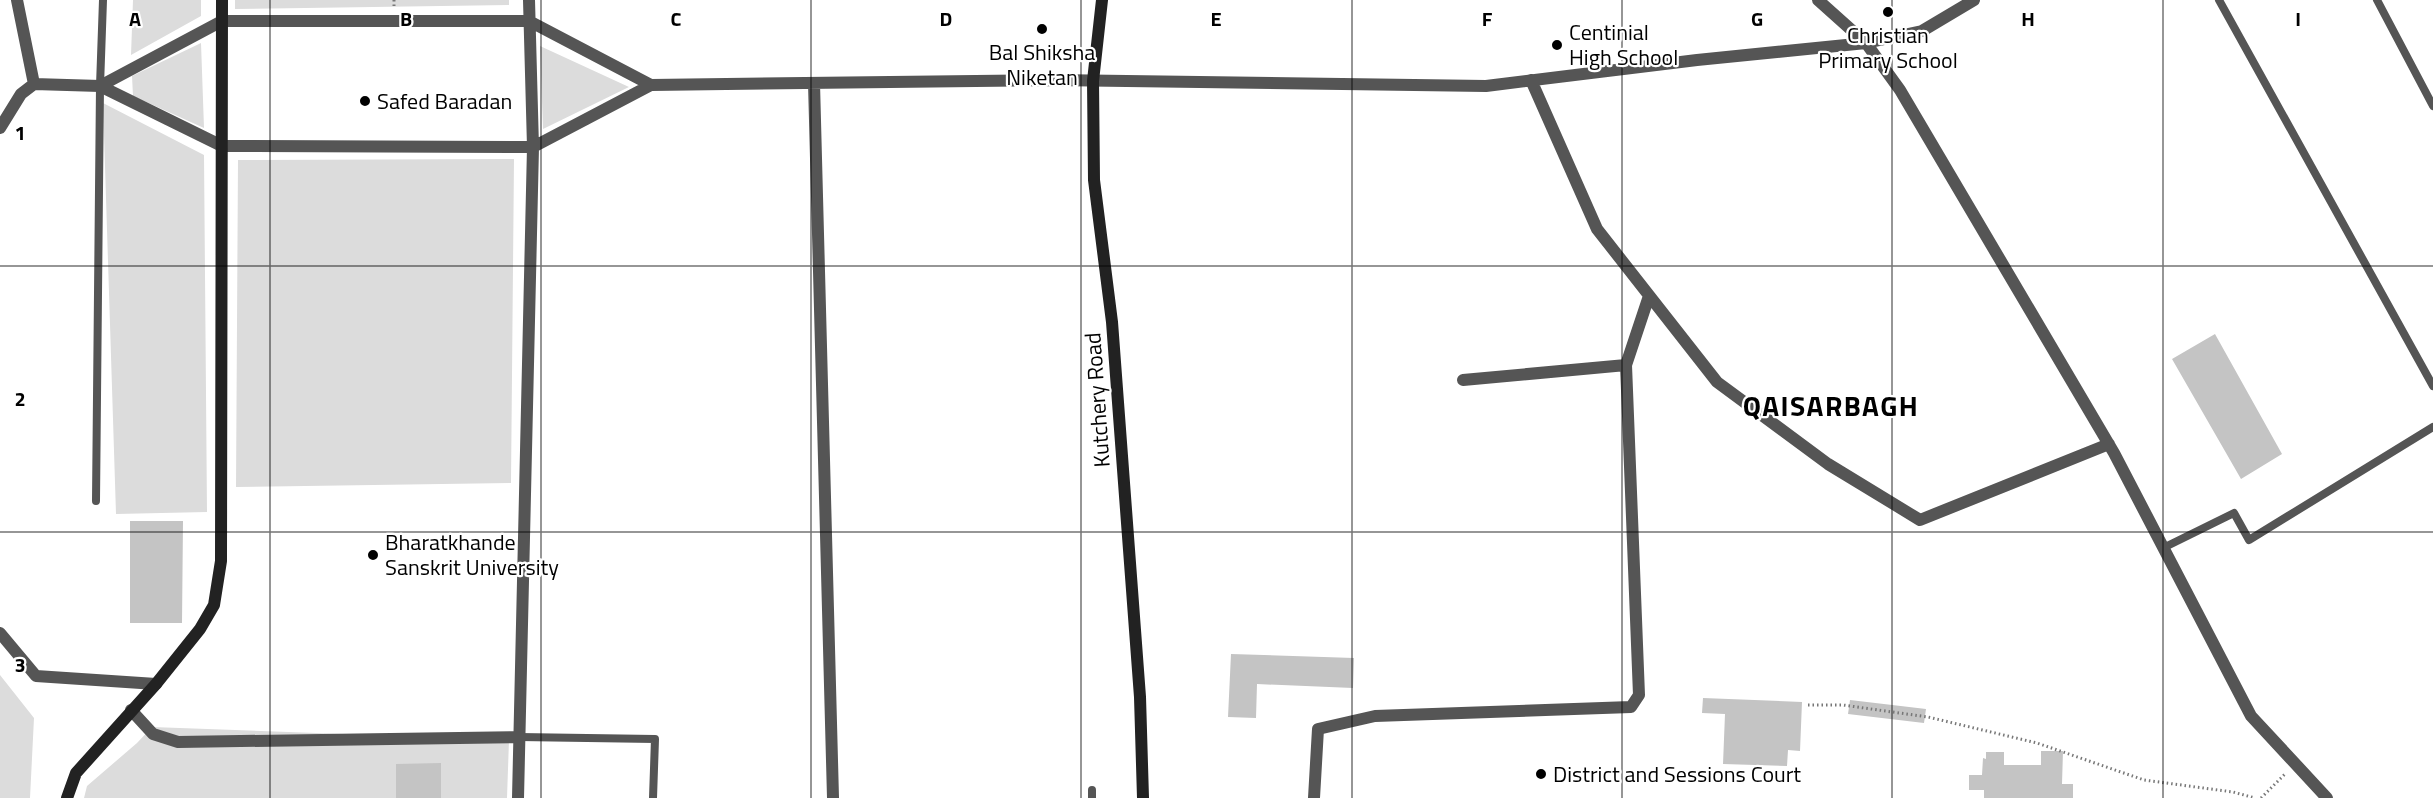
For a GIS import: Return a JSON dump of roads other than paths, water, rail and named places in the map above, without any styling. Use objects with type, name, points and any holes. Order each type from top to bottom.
[{"type":"street","points":[[17,0],[33,84]]},
{"type":"street","points":[[67,798],[76,773],[156,684],[200,629],[214,605],[221,561],[222,0]]},
{"type":"street","points":[[518,798],[532,147],[529,0]]},
{"type":"street","name":"Kutchery Road","points":[[1102,0],[1094,81],[1094,180],[1112,322],[1140,697],[1143,798]]},
{"type":"street","points":[[1818,0],[1866,43],[1900,90],[2109,444],[2251,716],[2327,798]]},
{"type":"street","points":[[0,128],[21,94],[33,84],[100,86],[222,146],[532,147],[651,84],[1094,81],[1486,86],[1697,60],[1866,43],[1922,31],[1974,0]]},
{"type":"street","points":[[100,86],[222,21],[529,21],[651,84]]},
{"type":"street","points":[[1531,80],[1597,229],[1717,382],[1828,464],[1920,520],[2109,444]]},
{"type":"street","points":[[814,83],[833,798]]},
{"type":"street","points":[[1314,798],[1318,729],[1375,716],[1631,707],[1639,695],[1626,365],[1649,296]]},
{"type":"street","points":[[1463,381],[1626,365]]},
{"type":"street","points":[[0,633],[36,676],[156,684]]},
{"type":"street","points":[[131,710],[153,734],[178,742],[519,737]]},
{"type":"lane","points":[[96,501],[103,0]]},
{"type":"lane","points":[[2219,0],[2433,386]]},
{"type":"lane","points":[[2377,0],[2433,106]]},
{"type":"lane","points":[[2163,548],[2234,513],[2249,540],[2433,427]]},
{"type":"lane","points":[[519,737],[655,739],[653,798]]},
{"type":"place","name":"Christian Primary School","points":[[1888,12]]},
{"type":"place","name":"Bal Shiksha Niketan","points":[[1042,29]]},
{"type":"place","name":"Centinial High School","points":[[1557,45]]},
{"type":"place","name":"Safed Baradan","points":[[365,101]]},
{"type":"place","name":"Bharatkhande Sanskrit University","points":[[373,555]]},
{"type":"place","name":"District and Sessions Court","points":[[1541,774]]},
{"type":"district","name":"QAISARBAGH","points":[[1831,405]]}]
